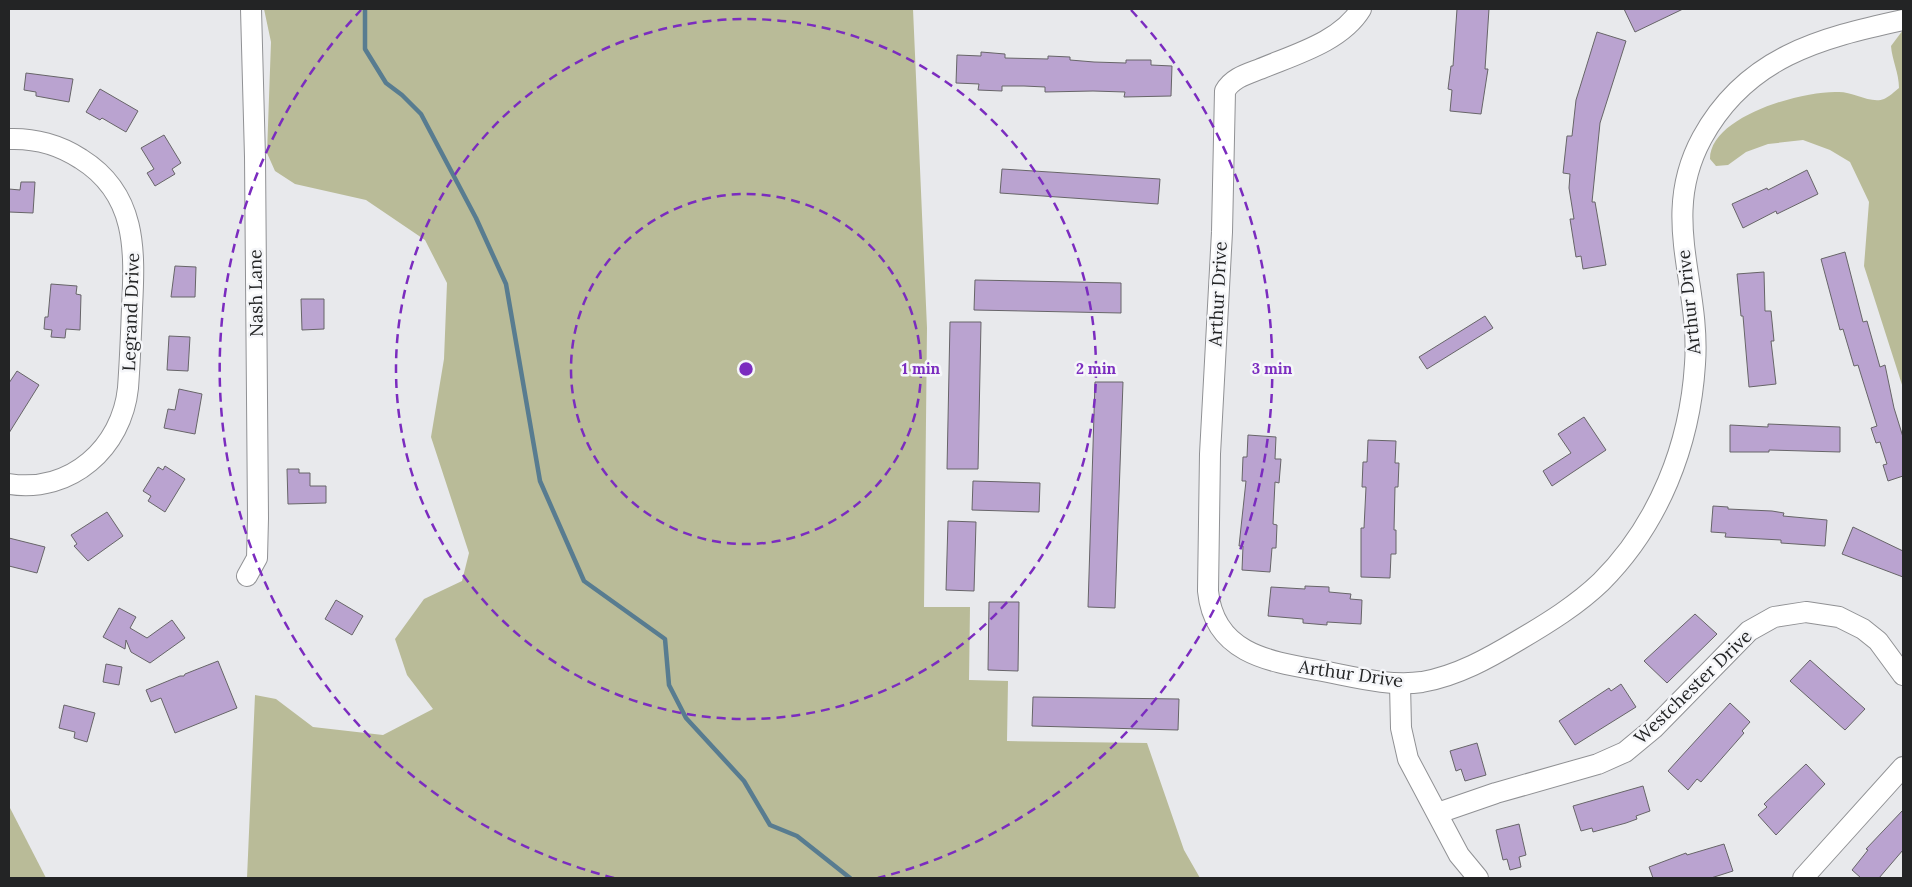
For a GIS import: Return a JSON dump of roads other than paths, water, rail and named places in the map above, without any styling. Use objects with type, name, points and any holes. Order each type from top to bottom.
[{"type":"street","name":"Nash Lane","points":[[247,576],[256,558],[258,518],[255,157],[251,9]]},
{"type":"street","name":"Arthur Drive","points":[[1361,9],[1351,22],[1336,34],[1238,78],[1225,91],[1222,232],[1210,454],[1208,591],[1211,611],[1219,628],[1232,641],[1256,656],[1291,666],[1400,684],[1432,680],[1469,667],[1547,623],[1600,583],[1636,540],[1654,511],[1674,468],[1690,416],[1696,362],[1696,332],[1683,248],[1682,211],[1688,173],[1702,139],[1734,92],[1768,65],[1822,40],[1903,20]]},
{"type":"street","name":"Legrand Drive","points":[[9,139],[34,140],[57,147],[86,162],[102,176],[127,216],[132,235],[134,261],[127,404],[120,425],[102,451],[86,466],[67,476],[46,482],[9,484]]},
{"type":"street","name":"Westchester Drive","points":[[1438,813],[1496,793],[1598,764],[1624,752],[1654,728],[1749,631],[1774,617],[1806,612],[1839,617],[1863,629],[1878,641],[1903,675]]},
{"type":"street","points":[[1400,684],[1401,728],[1404,748],[1459,855],[1478,878]]},
{"type":"street","points":[[1802,878],[1903,767]]},
{"type":"waterway","points":[[365,9],[365,49],[386,83],[402,95],[421,114],[476,218],[506,284],[540,481],[584,581],[665,639],[669,685],[686,718],[744,781],[770,825],[797,836],[850,878]]}]
